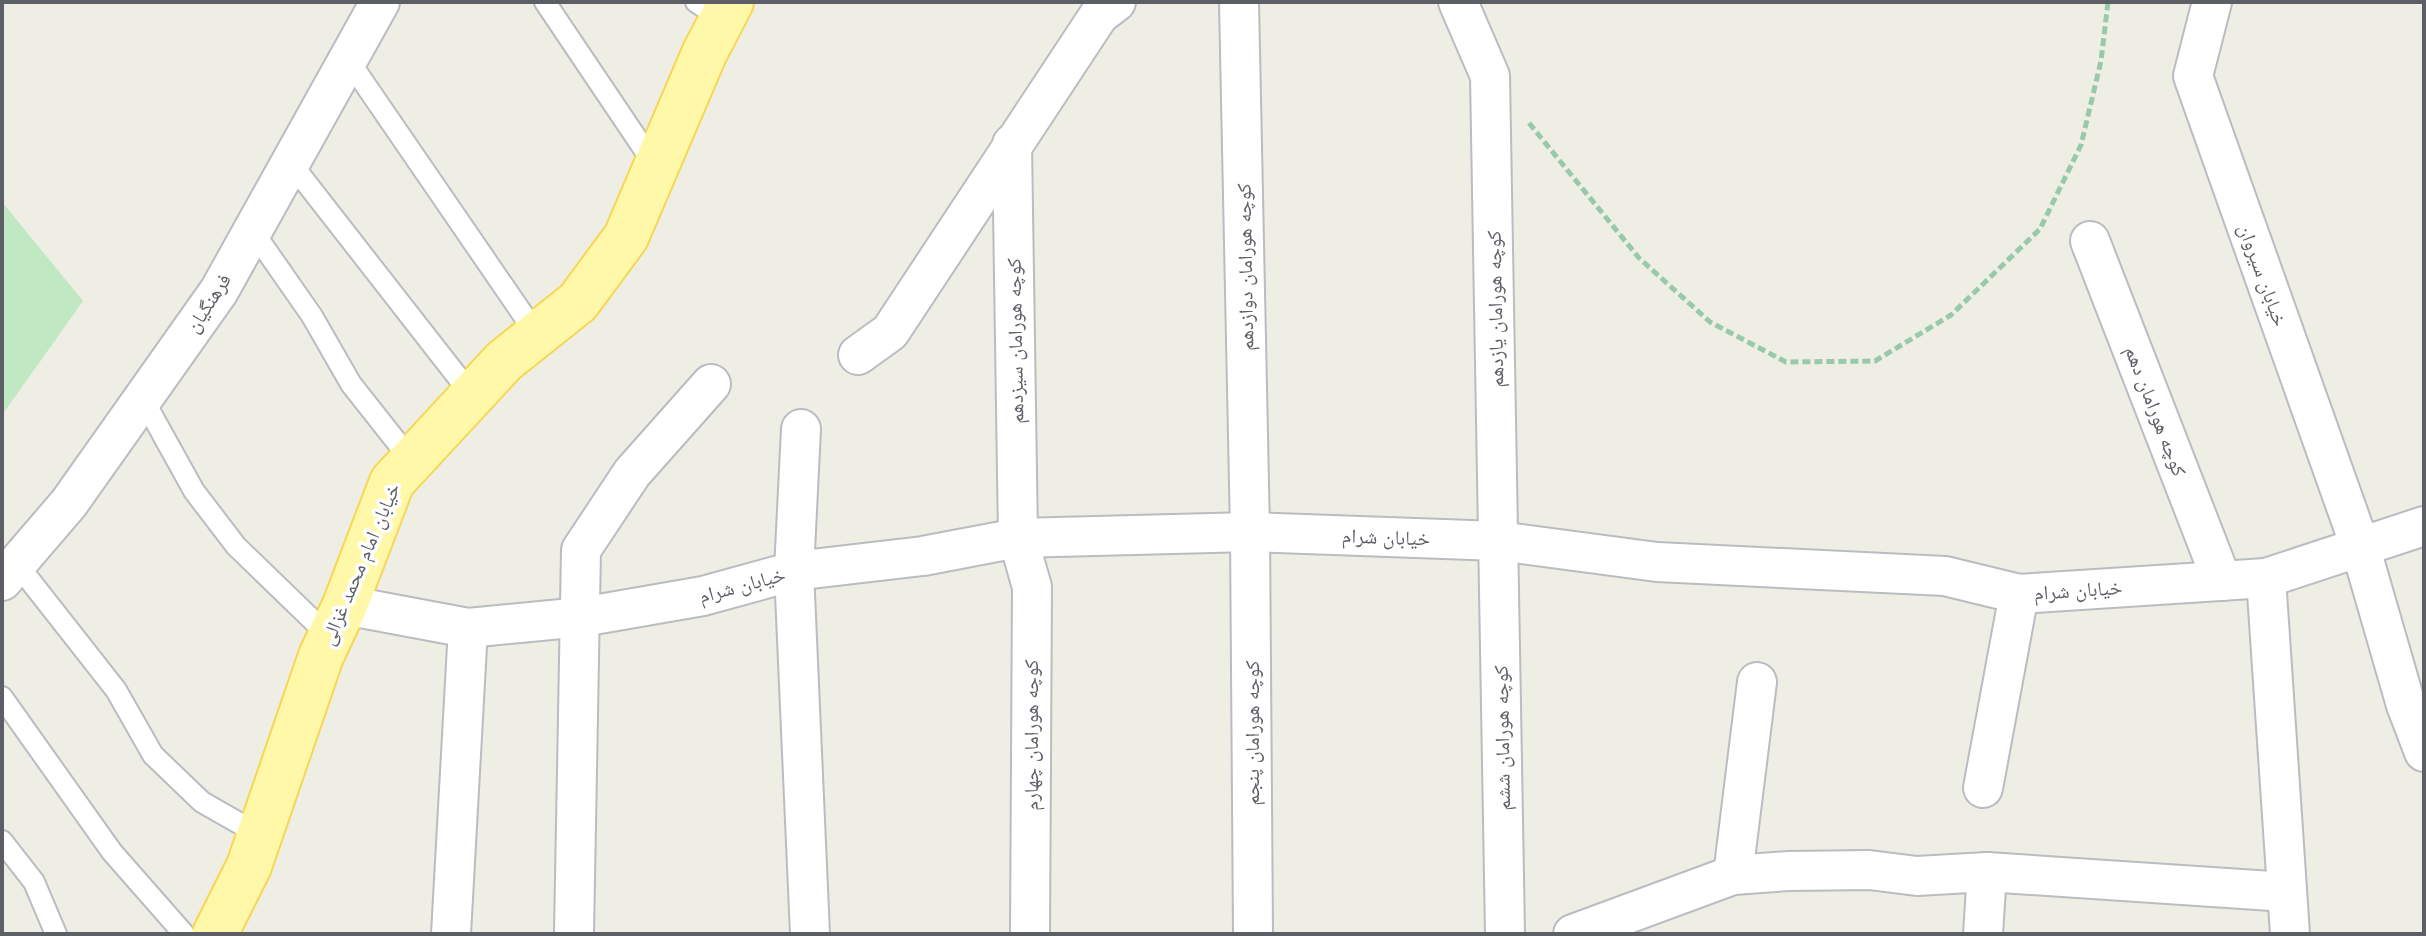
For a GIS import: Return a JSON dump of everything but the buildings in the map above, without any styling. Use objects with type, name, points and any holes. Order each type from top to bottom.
[{"type":"main road","name":"خیابان امام محمد غزالی","points":[[215,934],[249,866],[392,482],[471,394],[578,302],[626,237],[716,8]]},
{"type":"street","name":"فرهنگیان","points":[[10,572],[69,503],[219,291],[380,2]]},
{"type":"street","points":[[858,355],[890,332],[1099,15],[1116,2]]},
{"type":"street","name":"کوچه هورامان دوازدهم","points":[[1239,2],[1250,532]]},
{"type":"street","points":[[1458,2],[1490,76]]},
{"type":"street","name":"خیابان سیروان","points":[[2212,2],[2193,76],[2360,546],[2406,705],[2424,752]]},
{"type":"street","name":"کوچه هورامان يازدهم","points":[[1490,76],[1499,541]]},
{"type":"street","name":"کوچه هورامان سيزدهم","points":[[1012,144],[1018,538]]},
{"type":"street","name":"کوچه هورامان دهم","points":[[2090,241],[2222,581]]},
{"type":"street","points":[[574,934],[581,550],[632,473],[711,384]]},
{"type":"street","points":[[801,429],[794,571],[810,934]]},
{"type":"street","name":"خیابان شرام","points":[[338,621],[468,628],[582,617],[703,596],[794,571],[923,556],[1018,538],[1250,532],[1499,541],[1657,562],[1945,576],[2019,594],[2266,578],[2424,526]]},
{"type":"street","name":"کوچه هورامان پنجم","points":[[1250,532],[1253,934]]},
{"type":"street","name":"کوچه هورامان چهارم","points":[[1018,538],[1032,587],[1030,934]]},
{"type":"street","name":"کوچه هورامان ششم","points":[[1499,541],[1505,934]]},
{"type":"street","points":[[2266,578],[2290,934]]},
{"type":"street","points":[[1983,788],[2019,594]]},
{"type":"street","points":[[451,934],[468,628]]},
{"type":"street","points":[[1733,875],[1757,682]]},
{"type":"street","points":[[1573,934],[1733,875],[1815,870],[1869,870],[1917,876],[1987,872],[2287,892]]},
{"type":"street","points":[[1983,934],[1987,872]]},
{"type":"lane","points":[[545,2],[656,167]]},
{"type":"lane","points":[[347,58],[537,335]]},
{"type":"lane","points":[[290,162],[471,394]]},
{"type":"lane","points":[[252,230],[312,316],[351,384],[411,460]]},
{"type":"lane","points":[[143,399],[194,491],[236,546],[338,621]]},
{"type":"lane","points":[[10,572],[116,690],[153,755],[202,802],[260,835]]},
{"type":"lane","points":[[2,697],[112,852],[184,934]]},
{"type":"lane","points":[[2,841],[34,882],[56,934]]},
{"type":"path","points":[[1490,76],[1639,258],[1710,322],[1786,362],[1875,361],[1951,315],[2040,229],[2081,145],[2101,61],[2108,2]]},
{"type":"green space","points":[[2,202],[83,301],[2,415]]}]
